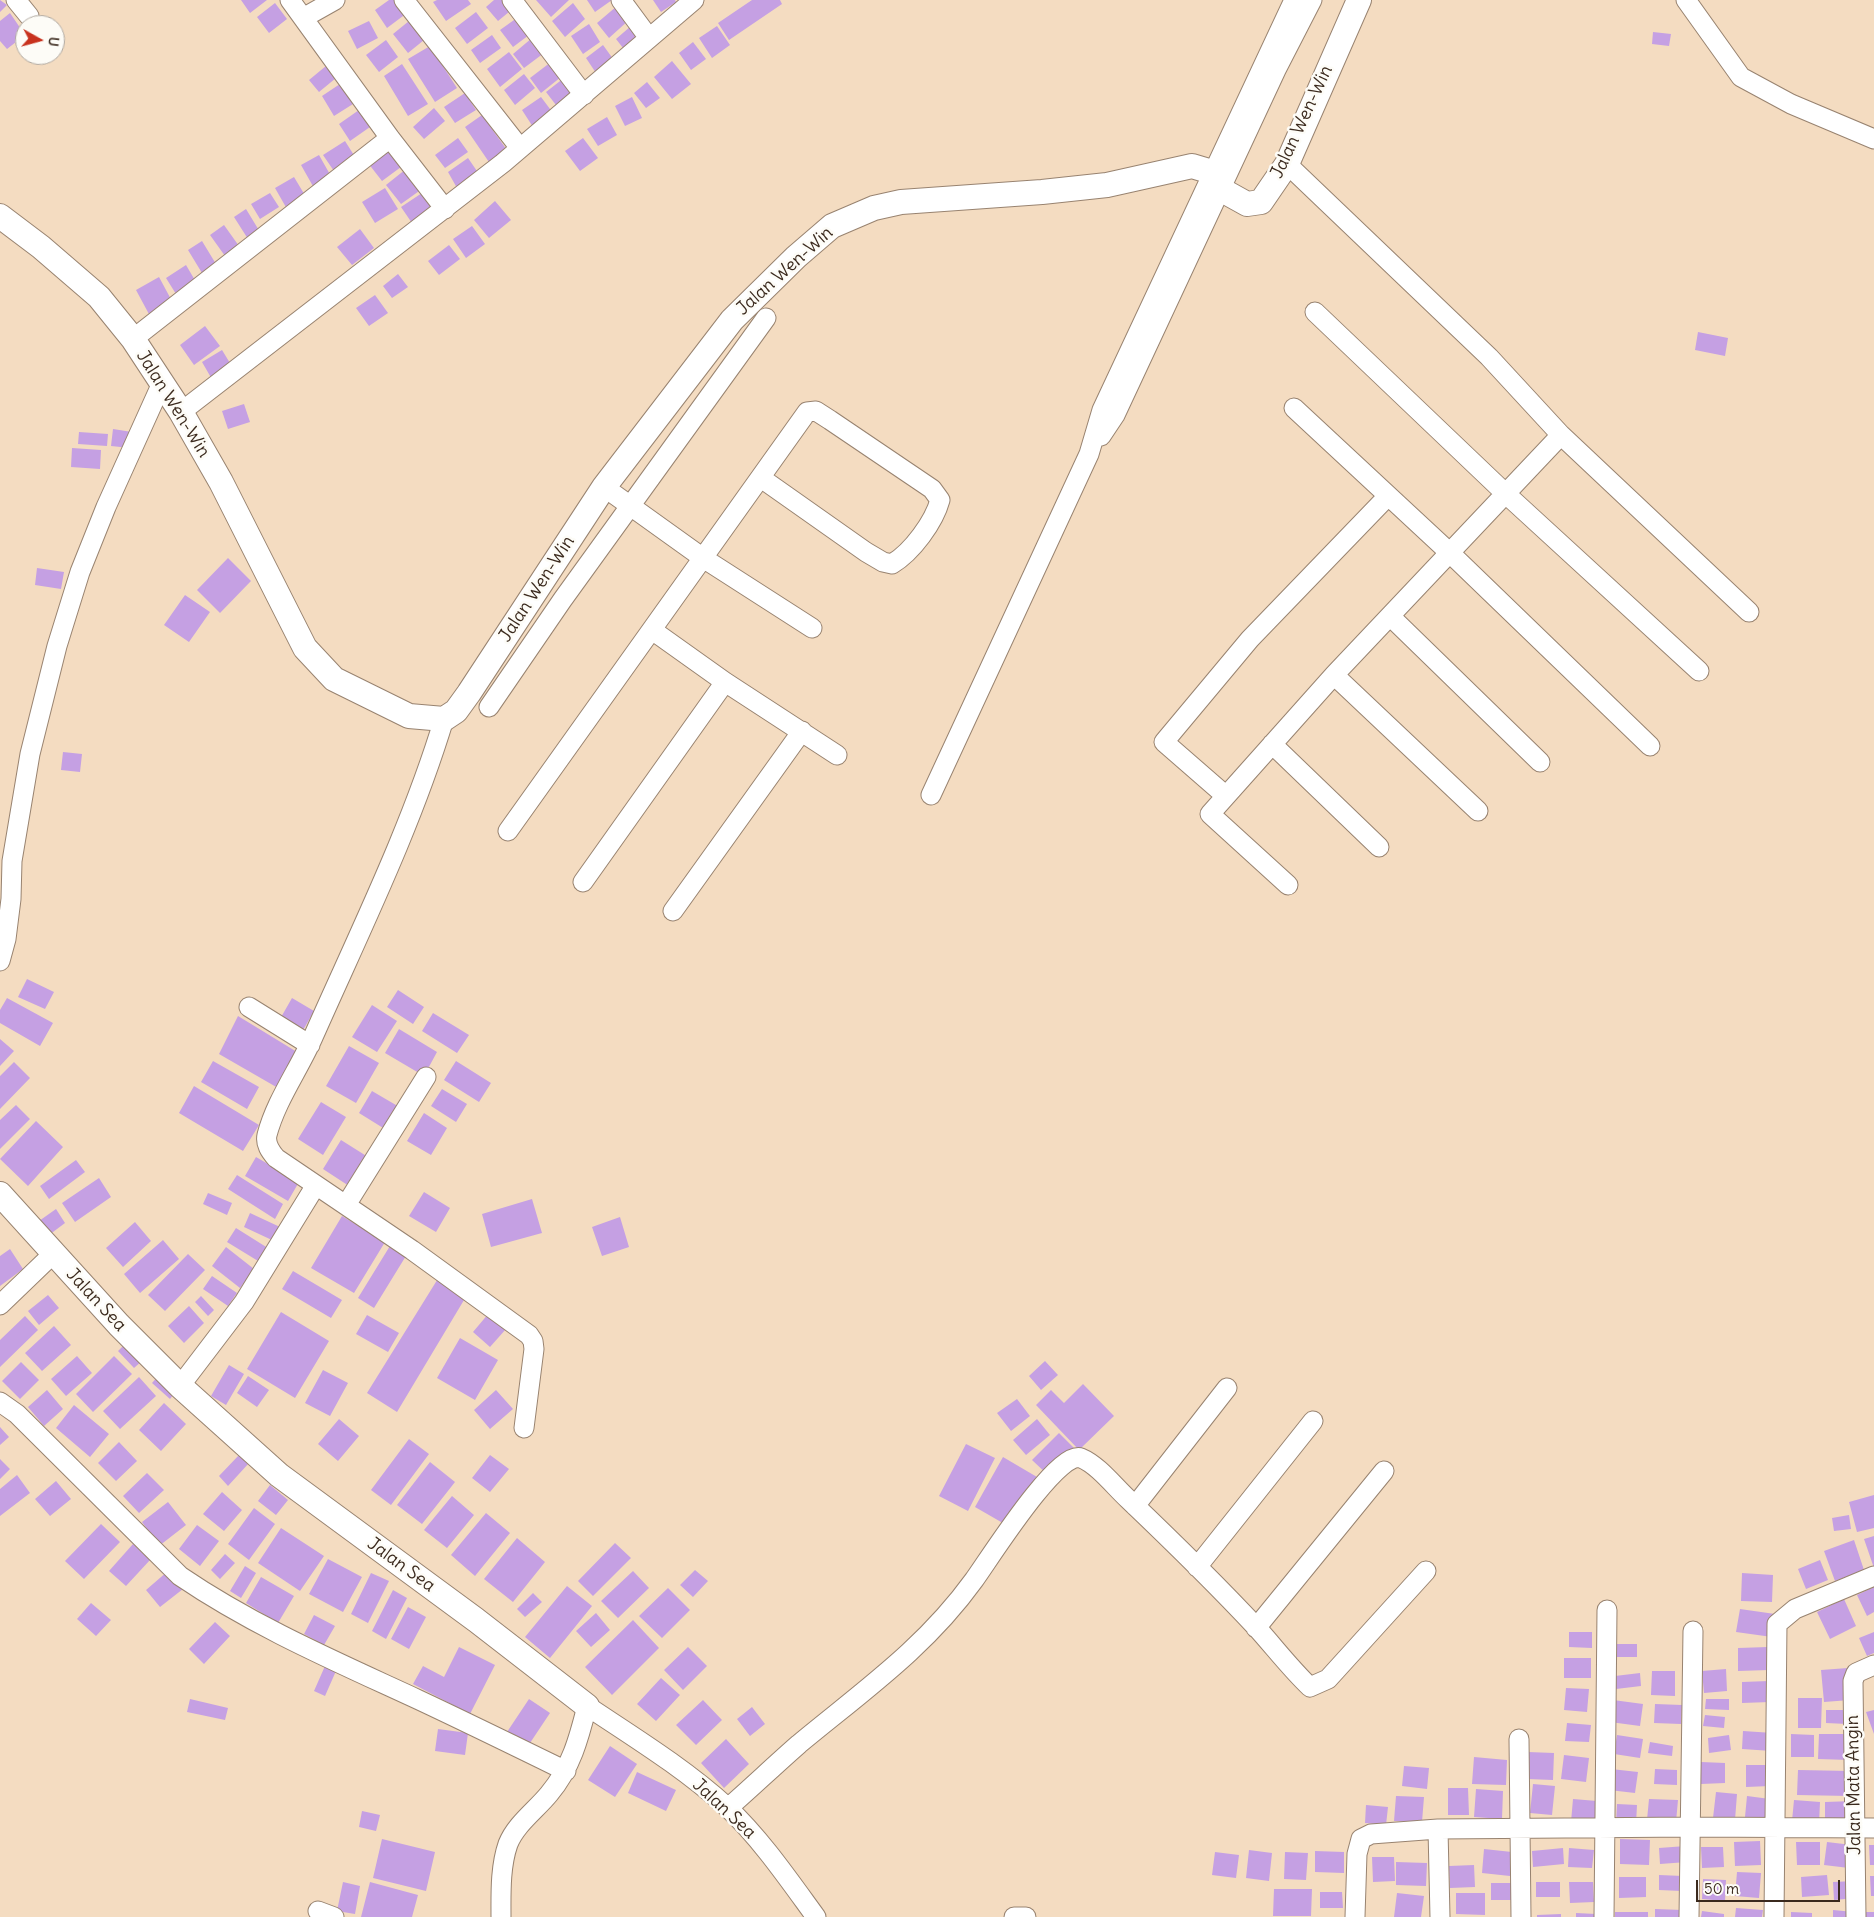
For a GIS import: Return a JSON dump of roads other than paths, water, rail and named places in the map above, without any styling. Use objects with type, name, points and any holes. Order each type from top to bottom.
[{"type":"street","points":[[16,0],[28,15]]},
{"type":"street","points":[[290,0],[390,138],[445,209]]},
{"type":"street","points":[[303,18],[335,0]]},
{"type":"street","points":[[404,0],[520,148]]},
{"type":"street","points":[[512,0],[584,94]]},
{"type":"street","points":[[621,0],[649,38]]},
{"type":"street","points":[[181,412],[445,209],[694,0]]},
{"type":"street","points":[[931,795],[1089,454],[1115,415],[1294,0]]},
{"type":"street","points":[[1216,181],[1312,0]]},
{"type":"street","name":"Jalan Wen-Win","points":[[0,216],[41,247],[99,297],[133,339],[181,412],[221,482],[305,648],[334,679],[375,701],[408,716],[444,719],[456,710],[469,693],[604,487],[732,320],[796,257],[832,226],[874,208],[900,202],[1091,187],[1192,166],[1247,204],[1261,202],[1287,164],[1359,0]]},
{"type":"street","points":[[1686,0],[1741,77],[1791,104],[1874,139]]},
{"type":"street","points":[[133,339],[390,138]]},
{"type":"street","points":[[1287,164],[1489,357],[1561,435],[1749,612]]},
{"type":"street","points":[[1314,312],[1506,494],[1699,671]]},
{"type":"street","points":[[489,708],[563,599],[766,318]]},
{"type":"street","points":[[0,961],[6,939],[12,861],[30,754],[57,646],[80,572],[106,506],[162,383]]},
{"type":"street","points":[[1294,408],[1450,554],[1650,746]]},
{"type":"street","points":[[508,831],[761,478],[797,423],[807,412],[816,411],[932,489],[940,500],[937,511],[921,534],[902,559],[892,564],[883,562],[866,552],[761,478]]},
{"type":"street","points":[[1288,885],[1210,814],[1334,675],[1391,617],[1561,435]]},
{"type":"street","points":[[604,487],[703,558],[812,628]]},
{"type":"street","points":[[1226,796],[1164,742],[1250,639],[1388,496]]},
{"type":"street","points":[[1391,617],[1540,762]]},
{"type":"street","points":[[652,630],[725,682],[837,755]]},
{"type":"street","points":[[1334,675],[1478,811]]},
{"type":"street","points":[[583,882],[725,682]]},
{"type":"street","points":[[444,719],[427,776],[310,1044],[276,1113],[266,1138],[268,1148],[276,1158],[420,1255],[529,1335],[534,1341],[524,1428]]},
{"type":"street","points":[[673,912],[802,731]]},
{"type":"street","points":[[1272,744],[1379,847]]},
{"type":"street","points":[[249,1006],[310,1044]]},
{"type":"street","points":[[346,1205],[426,1077]]},
{"type":"street","points":[[180,1386],[244,1302],[316,1185]]},
{"type":"street","name":"Jalan Sea","points":[[0,1194],[119,1326],[180,1386],[279,1475],[476,1620],[587,1706],[665,1758],[728,1808],[756,1838],[816,1917]]},
{"type":"street","points":[[0,1305],[53,1254]]},
{"type":"street","points":[[1135,1506],[1227,1388]]},
{"type":"street","points":[[0,1402],[24,1420],[180,1576],[209,1596],[309,1651],[419,1700],[566,1770]]},
{"type":"street","points":[[1198,1567],[1313,1421]]},
{"type":"street","points":[[728,1808],[800,1744],[879,1681],[938,1625],[964,1593],[1040,1486],[1065,1461],[1080,1458],[1135,1506],[1198,1567],[1310,1687],[1328,1679],[1426,1571]]},
{"type":"street","points":[[1256,1628],[1384,1471]]},
{"type":"street","points":[[1774,1917],[1777,1624],[1795,1609],[1874,1576]]},
{"type":"street","points":[[1604,1917],[1607,1610]]},
{"type":"street","points":[[1689,1917],[1694,1631]]},
{"type":"street","name":"Jalan Mata Angin","points":[[1856,1917],[1865,1828],[1853,1681],[1856,1673],[1874,1665]]},
{"type":"street","points":[[501,1917],[504,1860],[509,1843],[520,1826],[550,1793],[566,1770],[576,1748],[587,1706]]},
{"type":"street","points":[[1519,1740],[1521,1917]]},
{"type":"street","points":[[1355,1917],[1357,1854],[1361,1839],[1371,1834],[1438,1829],[1865,1828]]},
{"type":"street","points":[[1438,1829],[1440,1917]]},
{"type":"street","points":[[1014,1917],[1026,1917]]}]
